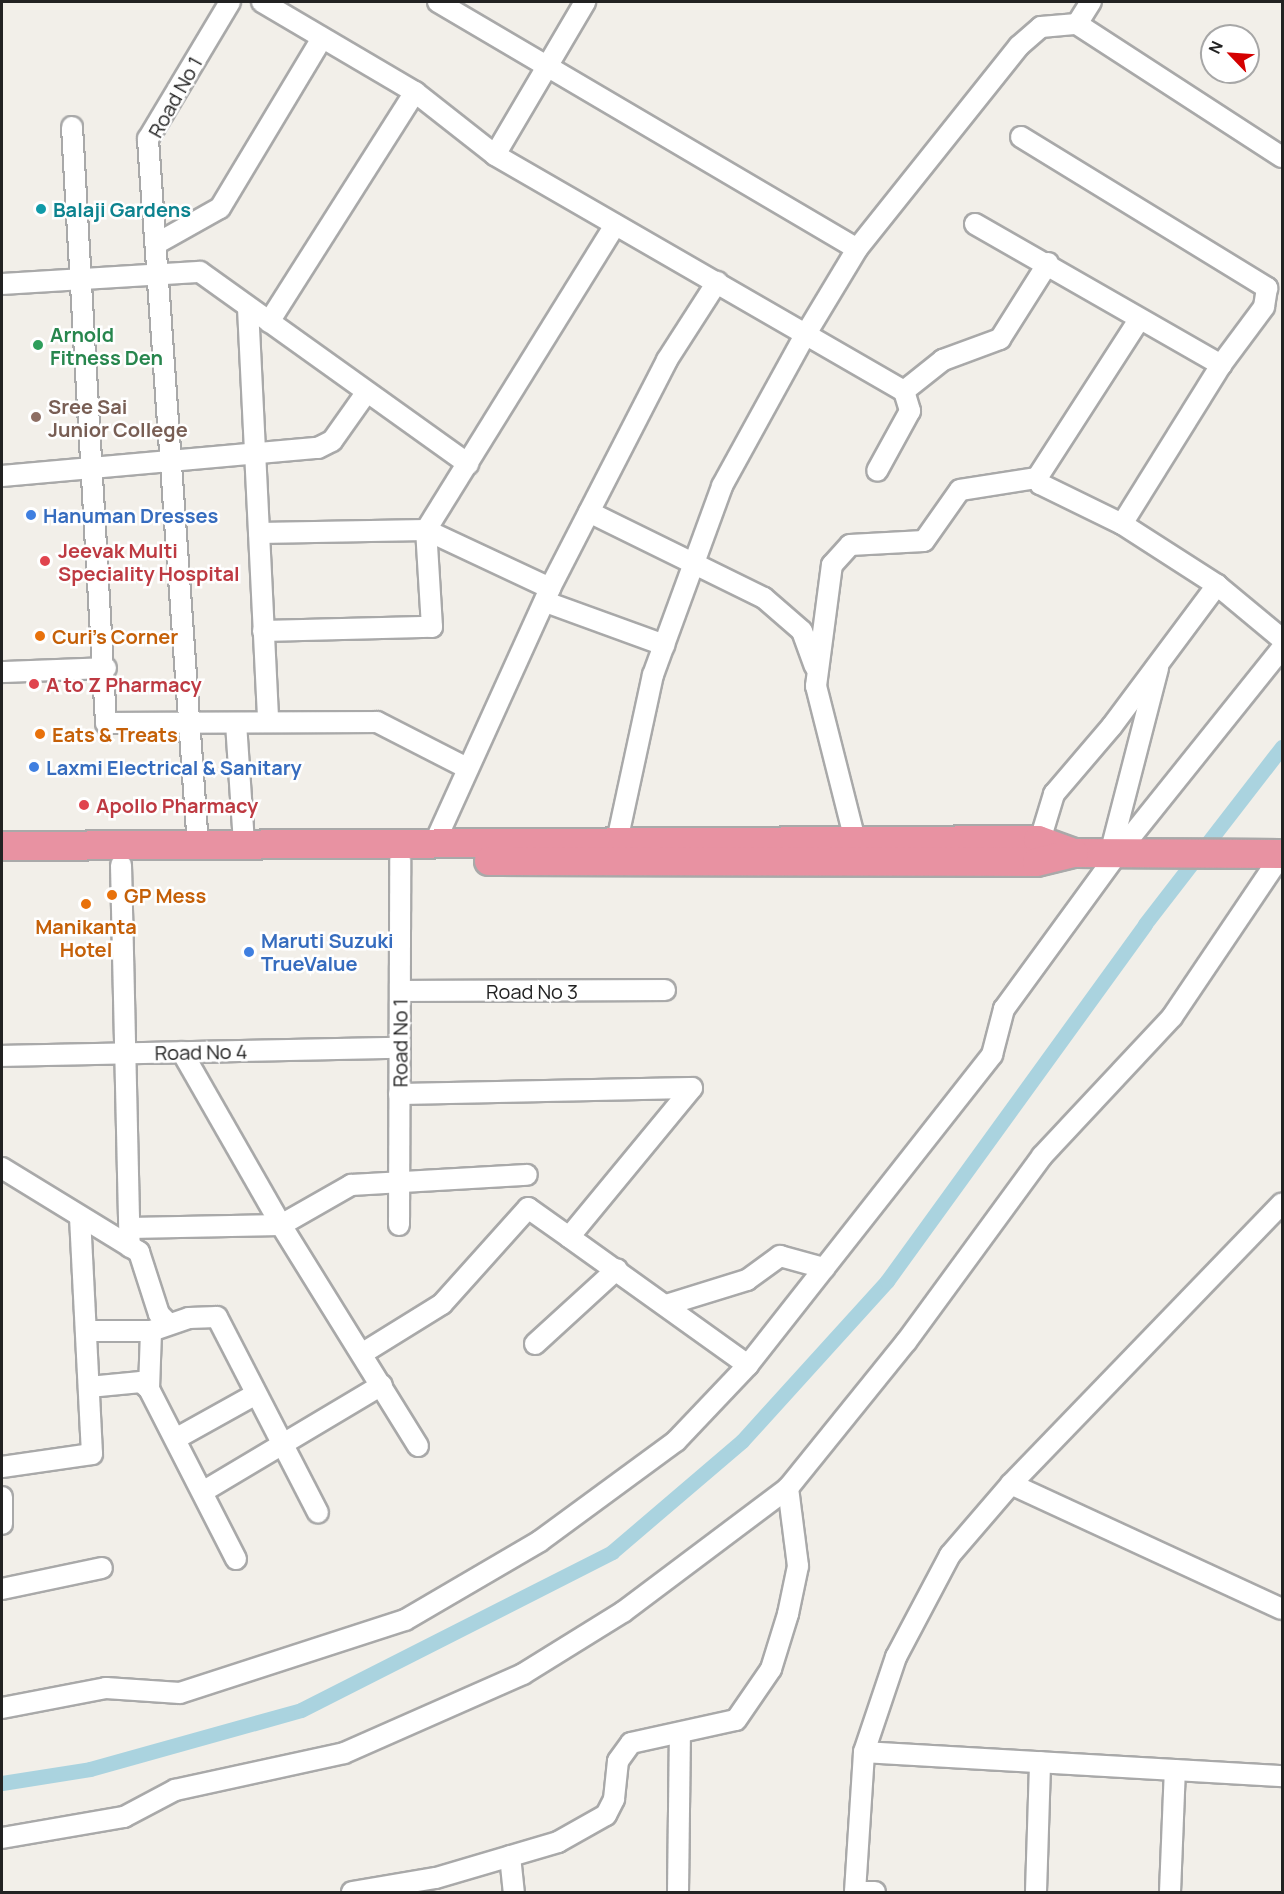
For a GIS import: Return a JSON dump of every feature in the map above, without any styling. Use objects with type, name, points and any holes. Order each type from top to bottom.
[{"type":"highway","points":[[2,846],[855,840],[1074,853],[1274,853]]},
{"type":"highway","points":[[2,865],[1037,851]]},
{"type":"street","name":"Road No 1","points":[[198,846],[148,139],[230,2]]},
{"type":"street","points":[[262,2],[415,92],[495,155],[717,282],[804,337],[904,391],[909,411],[878,471]]},
{"type":"street","points":[[438,2],[857,249]]},
{"type":"street","points":[[495,155],[545,63],[585,2]]},
{"type":"street","points":[[1077,24],[1091,2]]},
{"type":"street","points":[[617,841],[664,645],[699,562],[722,486],[804,337],[857,249],[1033,32],[1077,24],[1282,158]]},
{"type":"street","points":[[156,244],[220,207],[322,38]]},
{"type":"street","points":[[270,322],[415,92]]},
{"type":"street","points":[[72,127],[106,668],[106,723],[377,722],[465,768]]},
{"type":"street","points":[[1021,137],[1263,283],[1264,307],[1221,365],[1122,524]]},
{"type":"street","points":[[975,224],[1048,263],[1139,320],[1221,365]]},
{"type":"street","points":[[263,631],[432,627],[426,530],[615,225]]},
{"type":"street","points":[[904,391],[943,360],[1000,339],[1048,263]]},
{"type":"street","points":[[2,284],[200,272],[468,465]]},
{"type":"street","points":[[435,842],[465,768],[589,512],[667,360],[717,282]]},
{"type":"street","points":[[248,308],[268,722]]},
{"type":"street","points":[[1037,478],[1139,320]]},
{"type":"street","points":[[2,476],[255,455],[332,441],[366,393]]},
{"type":"street","points":[[817,671],[827,583],[841,552],[864,542],[915,545],[960,490],[1037,478],[1058,495],[1122,524],[1217,585],[1282,639]]},
{"type":"street","points":[[589,512],[699,562],[791,618],[806,639],[817,671],[855,840]]},
{"type":"street","points":[[259,533],[426,530],[548,595],[664,645]]},
{"type":"street","points":[[1037,851],[1054,794],[1217,585]]},
{"type":"street","points":[[2,1708],[106,1688],[180,1693],[405,1620],[540,1541],[676,1441],[748,1365],[992,1055],[1004,1009],[1118,854],[1282,648]]},
{"type":"street","points":[[1118,854],[1160,659]]},
{"type":"street","points":[[2,672],[106,668]]},
{"type":"street","points":[[236,723],[244,845]]},
{"type":"street","points":[[2,1838],[124,1817],[175,1790],[344,1753],[523,1674],[623,1612],[788,1488],[906,1342],[1042,1156],[1172,1017],[1274,853]]},
{"type":"street","name":"Road No 1","points":[[399,1225],[400,860]]},
{"type":"street","points":[[122,865],[123,1053],[130,1238],[139,1252],[159,1314],[169,1324]]},
{"type":"street","name":"Road No 3","points":[[400,991],[665,990]]},
{"type":"street","name":"Road No 4","points":[[2,1056],[400,1048]]},
{"type":"street","points":[[182,1052],[281,1225],[363,1353],[418,1446]]},
{"type":"street","points":[[399,1094],[692,1088],[569,1237]]},
{"type":"street","points":[[2,1168],[80,1217],[130,1238],[281,1225],[351,1185],[399,1185],[527,1175]]},
{"type":"street","points":[[862,1892],[864,1752],[896,1657],[950,1555],[1011,1484],[1282,1203]]},
{"type":"street","points":[[363,1353],[442,1304],[528,1208],[617,1269],[748,1365]]},
{"type":"street","points":[[2,1467],[92,1454],[80,1217]]},
{"type":"street","points":[[666,1305],[747,1280],[780,1256],[824,1268]]},
{"type":"street","points":[[535,1344],[617,1269]]},
{"type":"street","points":[[87,1331],[151,1331],[169,1324],[217,1317],[318,1513]]},
{"type":"street","points":[[149,1389],[151,1331]]},
{"type":"street","points":[[90,1387],[141,1382],[149,1389],[177,1438],[236,1559]]},
{"type":"street","points":[[204,1491],[382,1385]]},
{"type":"street","points":[[177,1438],[256,1394]]},
{"type":"street","points":[[1011,1484],[1282,1609]]},
{"type":"street","points":[[359,1892],[436,1878],[558,1842],[606,1815],[614,1799],[618,1761],[631,1743],[660,1734],[680,1737],[736,1720],[771,1669],[798,1566],[788,1488]]},
{"type":"street","points":[[2,1497],[4,1523]]},
{"type":"street","points":[[2,1589],[102,1568]]},
{"type":"street","points":[[678,1893],[680,1737]]},
{"type":"street","points":[[864,1752],[1282,1776]]},
{"type":"street","points":[[1036,1893],[1040,1762]]},
{"type":"street","points":[[1170,1893],[1175,1770]]},
{"type":"street","points":[[510,1856],[514,1893]]},
{"type":"waterway","points":[[2,1783],[90,1769],[301,1710],[612,1552],[742,1441],[887,1281],[1145,924],[1282,747]]},
{"type":"place","name":"Balaji Gardens","points":[[41,209]]},
{"type":"place","name":"Arnold Fitness Den","points":[[38,345]]},
{"type":"place","name":"Sree Sai Junior College","points":[[36,417]]},
{"type":"place","name":"Hanuman Dresses","points":[[31,515]]},
{"type":"place","name":"Jeevak Multi Speciality Hospital","points":[[45,561]]},
{"type":"place","name":"Curi's Corner","points":[[40,636]]},
{"type":"place","name":"A to Z Pharmacy","points":[[34,684]]},
{"type":"place","name":"Eats & Treats","points":[[40,734]]},
{"type":"place","name":"Laxmi Electrical & Sanitary","points":[[34,767]]},
{"type":"place","name":"Apollo Pharmacy","points":[[84,805]]},
{"type":"place","name":"GP Mess","points":[[112,895]]},
{"type":"place","name":"Manikanta Hotel","points":[[86,904]]},
{"type":"place","name":"Maruti Suzuki TrueValue","points":[[249,952]]}]
